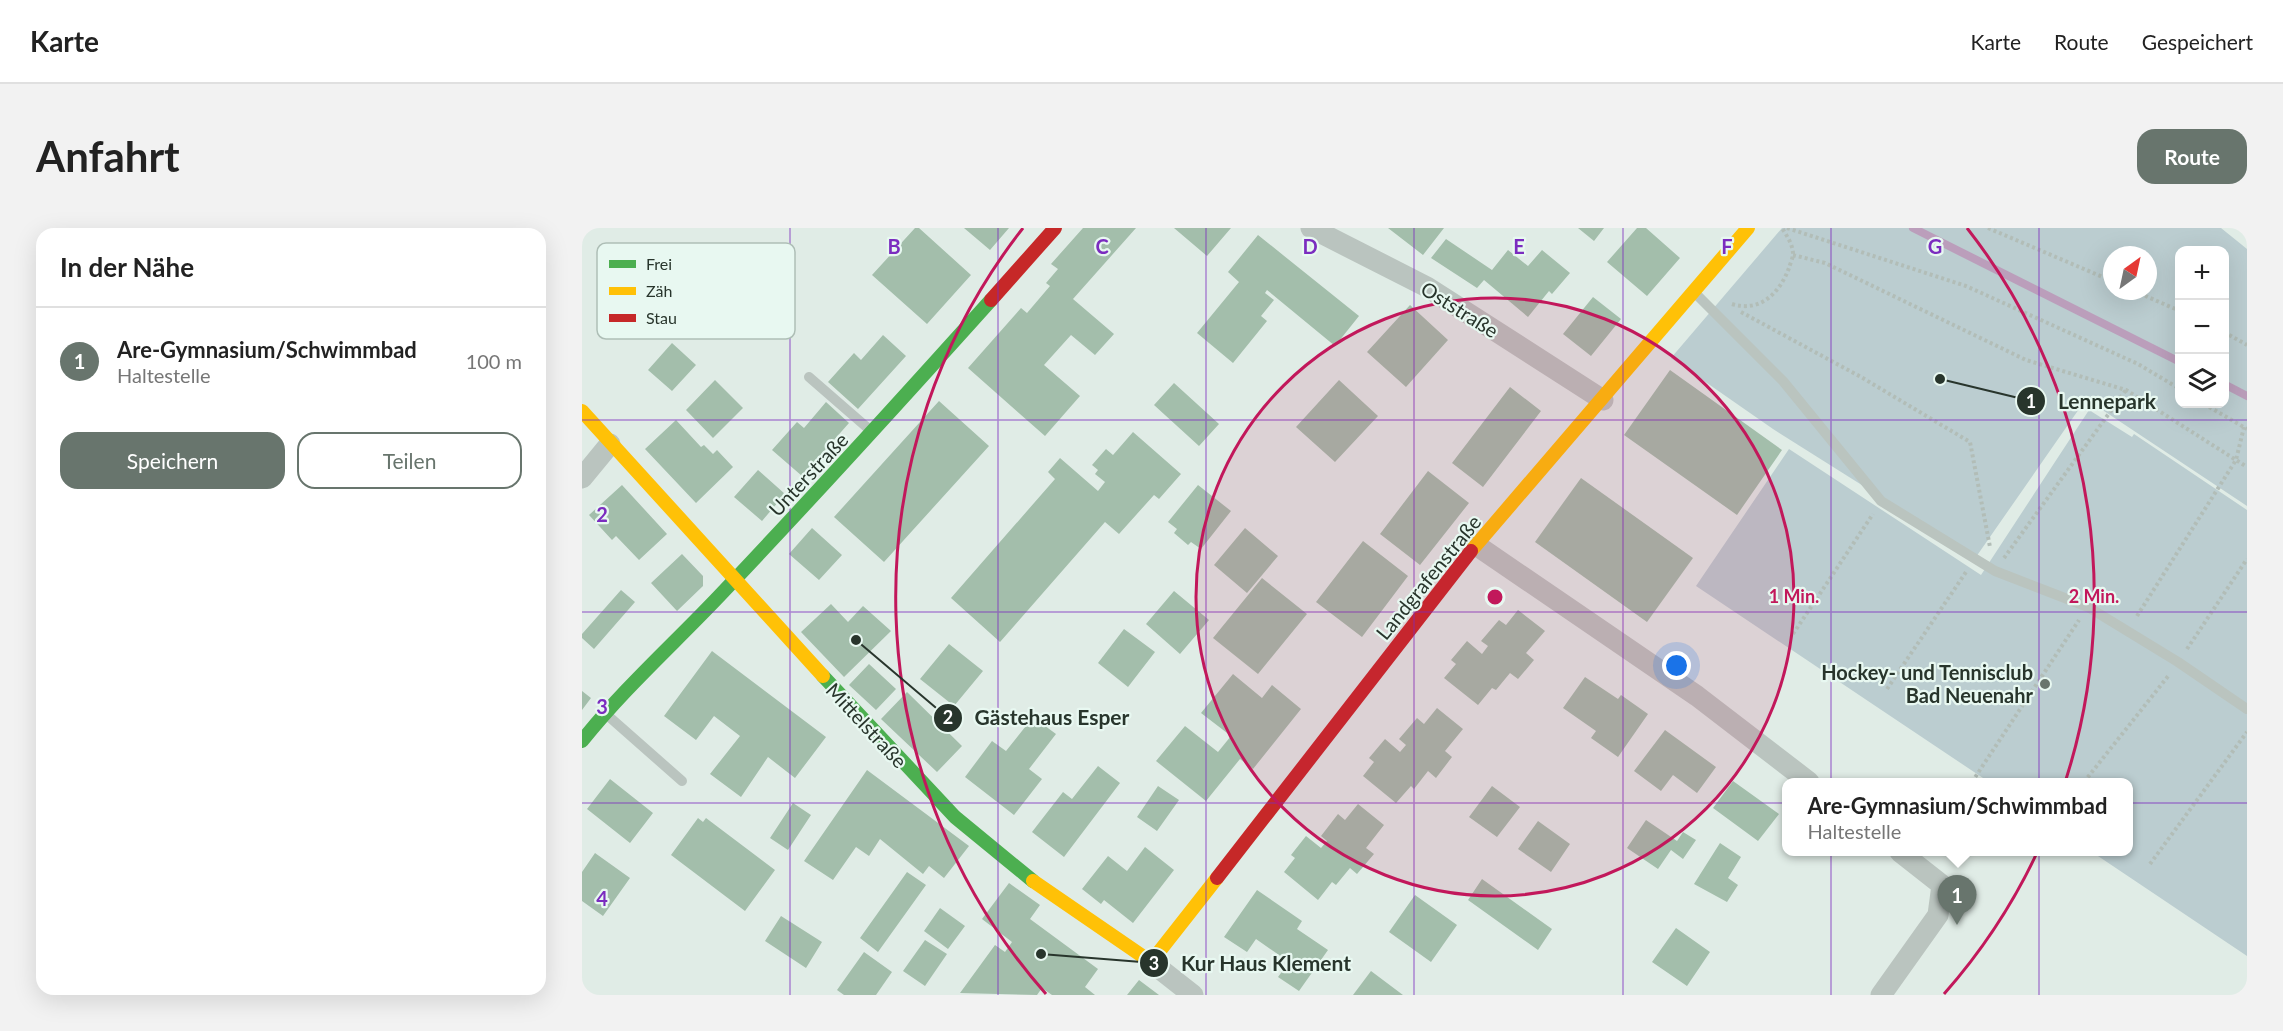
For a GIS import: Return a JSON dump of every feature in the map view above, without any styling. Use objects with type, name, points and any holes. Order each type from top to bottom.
[{"type":"street","name":"Unterstraße","points":[[582,741],[604,712],[734,581],[873,433],[1056,228]]},
{"type":"street","name":"Oststraße","points":[[1311,228],[1427,287],[1603,400]]},
{"type":"street","name":"Landgrafenstraße","points":[[1151,962],[1476,545],[1749,228]]},
{"type":"street","name":"Mittelstraße","points":[[582,411],[734,581],[955,817],[1014,868],[1151,962],[1193,995]]},
{"type":"street","points":[[582,478],[610,444]]},
{"type":"street","points":[[1476,545],[1697,696],[1803,778]]},
{"type":"street","points":[[1881,995],[1938,915],[1942,885],[1905,856]]},
{"type":"lane","points":[[1694,292],[1783,381],[1881,501],[1995,571],[2088,607],[2178,662],[2247,709]]},
{"type":"lane","points":[[809,377],[873,433]]},
{"type":"lane","points":[[604,712],[682,781]]},
{"type":"path","points":[[1785,228],[1793,255],[1783,285],[1765,302],[1740,307],[1722,301],[1783,337],[1861,377],[1970,442],[1995,571]]},
{"type":"path","points":[[1785,228],[1966,286],[2138,364],[2175,386]]},
{"type":"path","points":[[1988,228],[2103,277]]},
{"type":"path","points":[[1793,255],[1825,263],[2026,360],[2126,390],[2247,467]]},
{"type":"path","points":[[2155,300],[2175,309]]},
{"type":"path","points":[[2229,335],[2247,345]]},
{"type":"path","points":[[1995,571],[2126,390]]},
{"type":"path","points":[[2127,631],[2236,460],[2246,428],[2211,408]]},
{"type":"path","points":[[1793,634],[1881,501]]},
{"type":"path","points":[[1887,689],[1975,559]]},
{"type":"path","points":[[2088,778],[2178,662],[2247,559]]},
{"type":"path","points":[[1975,778],[2088,607]]},
{"type":"path","points":[[2150,864],[2247,732]]},
{"type":"shaded area","points":[[1782,228],[2221,228],[2247,249],[2247,506],[2086,399],[1976,557],[1773,429],[1671,358]]},
{"type":"shaded area","name":"Hockey- und Tennisclub Bad Neuenahr","points":[[2089,410],[2132,437],[2134,434],[2247,510],[2247,956],[2098,856],[2133,856],[2133,778],[1983,778],[1696,586],[1789,449],[1981,575]]},
{"type":"building","points":[[915,228],[919,228],[971,275],[927,324],[872,275]]},
{"type":"building","points":[[964,228],[1009,228],[990,250]]},
{"type":"building","points":[[1083,228],[1136,228],[1073,299],[1114,334],[1095,355],[1071,335],[1044,365],[1080,396],[1045,436],[968,368],[1021,308],[1027,313],[1050,286],[1046,283],[1058,269],[1051,264]]},
{"type":"building","points":[[1174,228],[1231,228],[1207,256]]},
{"type":"building","points":[[1388,228],[1444,228],[1423,255]]},
{"type":"building","points":[[1578,228],[1604,228],[1594,241]]},
{"type":"building","points":[[1637,228],[1646,228],[1680,258],[1647,296],[1607,262]]},
{"type":"building","points":[[1258,235],[1359,316],[1335,346],[1267,290],[1265,293],[1274,300],[1261,316],[1267,321],[1233,363],[1197,333],[1239,282],[1228,272]]},
{"type":"building","points":[[1446,239],[1492,270],[1508,250],[1528,266],[1542,250],[1570,273],[1552,294],[1549,291],[1528,317],[1484,280],[1477,288],[1431,258]]},
{"type":"building","points":[[1593,297],[1621,319],[1591,356],[1563,334]]},
{"type":"building","points":[[1410,305],[1448,340],[1406,387],[1367,352]]},
{"type":"building","points":[[883,335],[906,356],[858,409],[828,382],[854,353],[861,360]]},
{"type":"building","points":[[672,343],[696,365],[672,391],[648,370]]},
{"type":"building","points":[[1670,370],[1782,450],[1737,515],[1624,435]]},
{"type":"building","points":[[715,380],[743,408],[713,438],[686,410]]},
{"type":"building","points":[[1339,380],[1378,416],[1335,462],[1296,427]]},
{"type":"building","points":[[1174,383],[1219,424],[1199,446],[1154,405]]},
{"type":"building","points":[[1510,387],[1541,411],[1483,487],[1452,463]]},
{"type":"building","points":[[939,401],[989,446],[884,562],[834,517]]},
{"type":"building","points":[[826,402],[849,423],[802,476],[772,450],[797,422],[804,428]]},
{"type":"building","points":[[676,420],[701,447],[704,445],[713,454],[717,450],[733,467],[696,503],[645,449]]},
{"type":"building","points":[[1133,432],[1181,474],[1159,499],[1154,495],[1119,534],[1105,522],[1000,642],[951,598],[1055,479],[1048,472],[1060,458],[1098,491],[1105,482],[1095,474],[1098,470],[1092,465],[1106,449],[1113,455]]},
{"type":"building","points":[[758,470],[785,494],[762,521],[734,497]]},
{"type":"building","points":[[1428,471],[1469,503],[1420,565],[1380,534]]},
{"type":"building","points":[[1581,478],[1693,558],[1647,622],[1535,542]]},
{"type":"building","points":[[622,485],[667,534],[639,560],[616,536],[612,540],[589,515]]},
{"type":"building","points":[[1198,485],[1231,511],[1201,549],[1191,542],[1188,545],[1174,533],[1177,529],[1168,522]]},
{"type":"building","points":[[812,528],[842,555],[819,580],[789,554]]},
{"type":"building","points":[[1245,528],[1278,556],[1247,593],[1214,565]]},
{"type":"building","points":[[1363,541],[1408,576],[1362,637],[1316,602]]},
{"type":"building","points":[[682,554],[703,576],[703,586],[677,611],[651,583]]},
{"type":"building","points":[[1262,578],[1307,614],[1258,674],[1213,638]]},
{"type":"building","points":[[621,590],[635,602],[594,649],[582,638],[582,634]]},
{"type":"building","points":[[1174,591],[1209,620],[1180,654],[1146,624]]},
{"type":"building","points":[[831,604],[848,622],[863,606],[891,631],[844,677],[801,632]]},
{"type":"building","points":[[1518,610],[1545,631],[1526,653],[1534,660],[1518,679],[1510,673],[1496,690],[1492,688],[1478,705],[1444,678],[1456,664],[1451,660],[1467,641],[1482,654],[1488,646],[1481,641],[1499,620],[1506,625]]},
{"type":"building","points":[[1124,629],[1155,652],[1128,687],[1098,663]]},
{"type":"building","points":[[949,644],[983,671],[954,706],[920,679]]},
{"type":"building","points":[[712,651],[826,737],[795,778],[768,757],[741,797],[710,774],[740,736],[714,716],[696,740],[664,716]]},
{"type":"building","points":[[869,664],[896,689],[876,710],[849,685]]},
{"type":"building","points":[[1233,674],[1262,698],[1272,685],[1301,709],[1253,769],[1240,759],[1206,801],[1156,761],[1185,726],[1218,752],[1231,736],[1201,713]]},
{"type":"building","points":[[1585,677],[1618,699],[1621,695],[1648,714],[1618,757],[1591,738],[1596,731],[1563,708]]},
{"type":"building","points":[[582,691],[591,698],[582,710]]},
{"type":"building","points":[[907,692],[962,746],[937,772],[881,719]]},
{"type":"building","points":[[1437,708],[1463,729],[1445,751],[1452,757],[1436,778],[1428,771],[1414,789],[1411,786],[1396,803],[1363,776],[1374,762],[1369,758],[1385,739],[1400,752],[1406,745],[1399,739],[1417,718],[1424,724]]},
{"type":"building","points":[[1033,717],[1056,734],[1029,769],[1042,779],[1014,815],[965,777],[992,741],[1006,751]]},
{"type":"building","points":[[1665,730],[1716,767],[1697,793],[1673,775],[1661,791],[1634,771]]},
{"type":"building","points":[[1098,766],[1120,783],[1064,857],[1032,832],[1063,792],[1072,799]]},
{"type":"building","points":[[867,770],[969,846],[944,878],[929,866],[923,874],[880,839],[869,856],[856,847],[833,880],[804,861]]},
{"type":"building","points":[[610,779],[653,813],[630,843],[587,809]]},
{"type":"building","points":[[1733,781],[1779,814],[1758,841],[1713,808]]},
{"type":"building","points":[[1158,786],[1179,800],[1157,831],[1137,817]]},
{"type":"building","points":[[1492,786],[1520,807],[1497,837],[1469,817]]},
{"type":"building","points":[[793,803],[811,815],[788,850],[770,838]]},
{"type":"building","points":[[1358,804],[1384,825],[1366,848],[1374,854],[1357,874],[1350,868],[1336,885],[1332,882],[1318,900],[1284,872],[1295,858],[1291,855],[1306,836],[1321,848],[1327,841],[1321,836],[1338,814],[1345,820]]},
{"type":"building","points":[[698,818],[703,822],[706,818],[775,870],[745,911],[671,855]]},
{"type":"building","points":[[1646,820],[1677,841],[1683,832],[1696,840],[1683,859],[1671,850],[1658,869],[1627,848]]},
{"type":"building","points":[[1538,821],[1570,844],[1551,872],[1518,849]]},
{"type":"building","points":[[1720,843],[1741,857],[1728,878],[1738,885],[1727,902],[1694,884]]},
{"type":"building","points":[[1145,847],[1174,870],[1133,923],[1104,900],[1101,904],[1082,889],[1108,856],[1127,871]]},
{"type":"building","points":[[595,853],[630,878],[603,916],[582,901],[582,872]]},
{"type":"building","points":[[907,872],[926,885],[878,952],[860,938]]},
{"type":"building","points":[[1482,879],[1552,929],[1538,950],[1468,900]]},
{"type":"building","points":[[1009,883],[1040,905],[1030,919],[1098,969],[1085,987],[1095,995],[1052,995],[1042,988],[1037,995],[960,993],[995,945],[1005,952],[1012,942],[982,919]]},
{"type":"building","points":[[1257,890],[1302,921],[1297,929],[1328,950],[1299,991],[1278,977],[1289,962],[1256,939],[1247,952],[1224,937]]},
{"type":"building","points":[[1415,895],[1457,925],[1431,962],[1389,932]]},
{"type":"building","points":[[940,908],[965,926],[948,949],[924,931]]},
{"type":"building","points":[[781,916],[822,942],[806,968],[765,941]]},
{"type":"building","points":[[1676,928],[1710,952],[1687,986],[1652,962]]},
{"type":"building","points":[[925,940],[947,954],[925,986],[903,971]]},
{"type":"building","points":[[864,952],[892,972],[876,995],[844,995],[837,990]]},
{"type":"building","points":[[1371,971],[1403,995],[1353,995]]},
{"type":"building","points":[[1139,980],[1159,995],[1127,995]]},
{"type":"waterway","points":[[1913,228],[2175,359]]},
{"type":"waterway","points":[[2229,387],[2247,396]]},
{"type":"traffic: fast","points":[[582,741],[633,683],[791,520],[991,300]]},
{"type":"traffic: fast","points":[[823,676],[955,817],[1033,881]]},
{"type":"traffic: slow","points":[[1471,551],[1748,228]]},
{"type":"traffic: slow","points":[[582,411],[823,676]]},
{"type":"traffic: slow","points":[[1033,881],[1151,962],[1217,878]]},
{"type":"traffic: jam","points":[[991,300],[1055,228]]},
{"type":"traffic: jam","points":[[1217,878],[1471,551]]},
{"type":"place","name":"Lennepark","points":[[1940,379]]},
{"type":"place","name":"Gästehaus Esper","points":[[856,640]]},
{"type":"place","name":"Hockey- und Tennisclub Bad Neuenahr","points":[[2045,684]]},
{"type":"place","name":"Are-Gymnasium/Schwimmbad","points":[[1957,925]]},
{"type":"place","name":"Kur Haus Klement","points":[[1041,954]]}]
